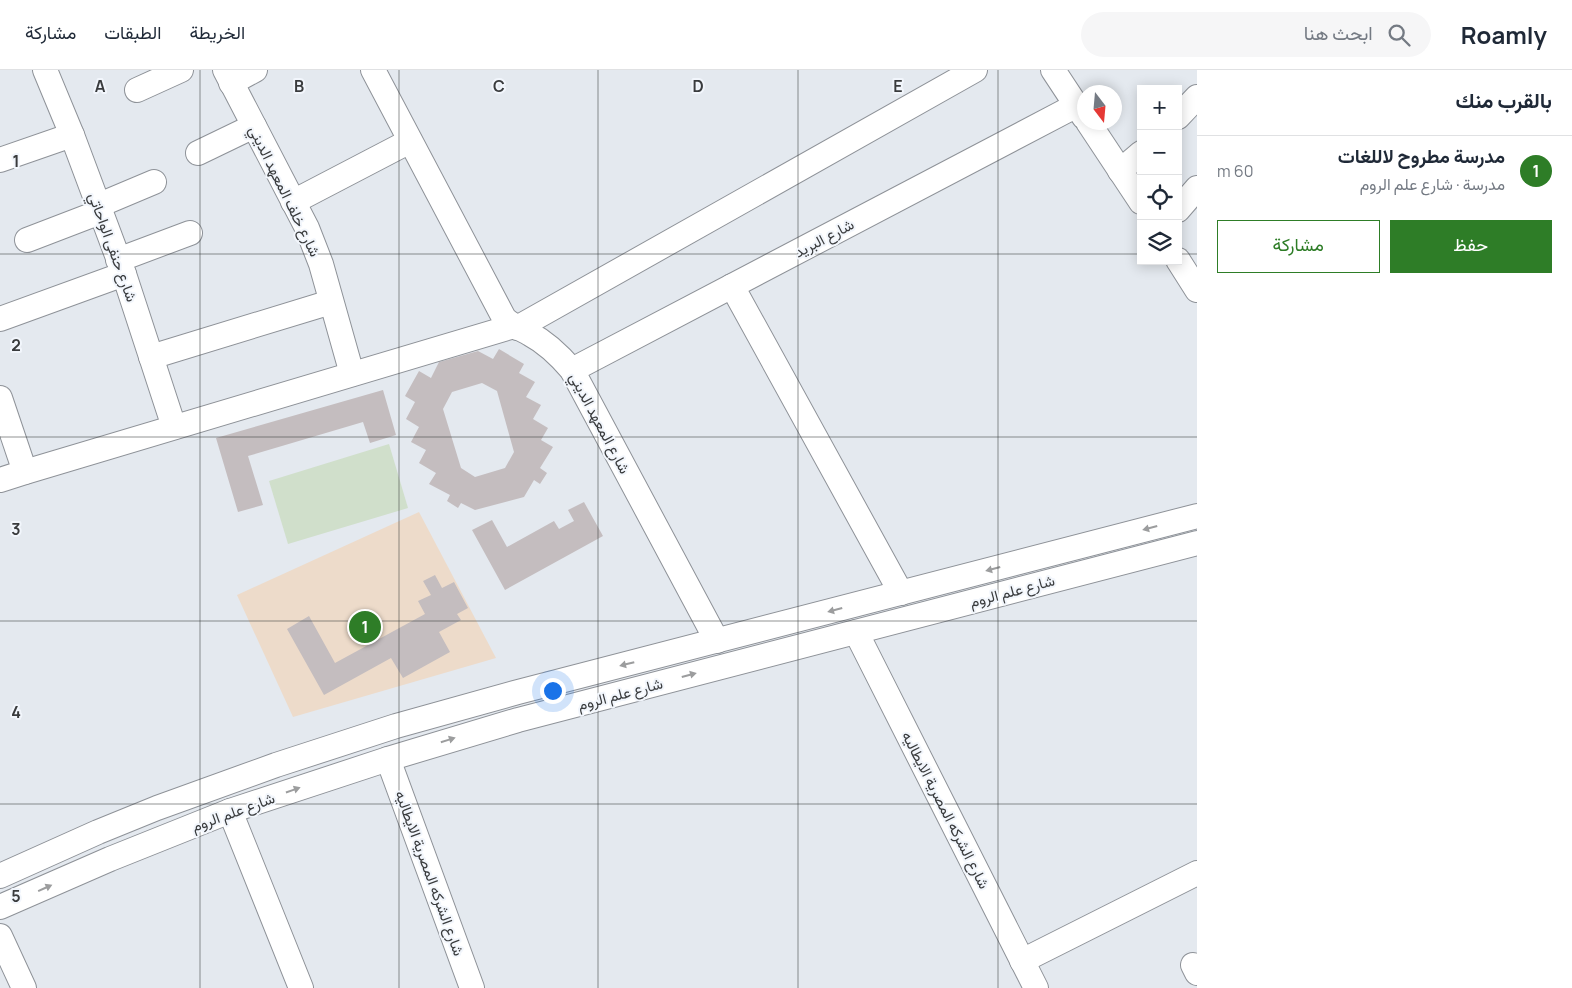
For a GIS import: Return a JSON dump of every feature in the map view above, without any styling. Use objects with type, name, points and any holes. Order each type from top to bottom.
[{"type":"street","name":"شارع حنفى الواحاتي","points":[[45,70],[72,135],[121,267],[174,427]]},
{"type":"street","points":[[136,90],[181,70]]},
{"type":"street","points":[[228,76],[255,70]]},
{"type":"street","name":"شارع المعهد الديني","points":[[373,70],[504,318],[553,349],[572,370],[716,641]]},
{"type":"street","points":[[0,480],[352,374],[516,327],[975,70]]},
{"type":"street","points":[[1053,70],[1077,106]]},
{"type":"street","name":"شارع خلف المعهد الديني","points":[[228,76],[315,247],[352,374]]},
{"type":"street","points":[[1182,113],[1197,97]]},
{"type":"street","name":"شارع البريد","points":[[572,370],[732,286],[1077,118]]},
{"type":"street","points":[[198,153],[254,126]]},
{"type":"street","points":[[1093,130],[1137,196]]},
{"type":"street","points":[[0,160],[72,135]]},
{"type":"street","points":[[293,202],[410,141]]},
{"type":"street","points":[[1120,171],[1137,156]]},
{"type":"street","points":[[27,240],[154,182]]},
{"type":"street","points":[[1182,205],[1197,188]]},
{"type":"street","points":[[0,319],[121,267],[190,233]]},
{"type":"street","points":[[1181,265],[1197,290]]},
{"type":"street","points":[[732,286],[901,593]]},
{"type":"street","points":[[151,357],[331,302]]},
{"type":"street","points":[[0,398],[25,472]]},
{"type":"street","name":"شارع علم الروم","points":[[0,876],[98,832],[216,786],[388,728],[518,692],[1197,516]]},
{"type":"street","name":"شارع علم الروم","points":[[0,908],[110,859],[230,811],[388,759],[518,720],[1197,543]]},
{"type":"street","name":"شارع الشركه المصرية الايطاليه","points":[[856,632],[1036,988]]},
{"type":"street","name":"شارع الشركه المصرية الايطاليه","points":[[388,759],[472,988]]},
{"type":"street","points":[[230,811],[301,988]]},
{"type":"street","points":[[98,832],[110,859]]},
{"type":"street","points":[[1022,961],[1197,873]]},
{"type":"street","points":[[0,936],[24,988]]},
{"type":"shaded area","points":[[419,512],[496,658],[293,717],[237,595]]},
{"type":"green space","points":[[389,444],[408,508],[288,544],[269,481]]},
{"type":"building","points":[[499,349],[524,364],[519,373],[535,382],[526,397],[541,405],[533,419],[548,428],[541,440],[553,447],[540,468],[547,473],[540,484],[534,480],[524,497],[475,510],[461,503],[458,508],[447,501],[450,495],[429,484],[436,473],[419,463],[426,450],[411,442],[419,427],[406,419],[415,402],[405,396],[419,371],[431,378],[439,362],[478,351],[493,359]],"holes":[[[482,383],[497,391],[514,452],[505,468],[475,477],[461,468],[443,409],[452,392]]]},
{"type":"building","points":[[383,390],[396,435],[370,443],[363,422],[248,456],[263,505],[238,512],[216,438]]},
{"type":"building","points":[[584,502],[603,536],[505,590],[472,530],[492,520],[507,547],[554,521],[559,529],[574,521],[568,510]]},
{"type":"building","points":[[435,575],[442,588],[454,582],[468,608],[457,614],[461,620],[439,632],[450,652],[403,678],[391,658],[324,695],[287,629],[309,616],[335,663],[425,614],[418,601],[431,595],[423,581]]},
{"type":"place","name":"مدرسة مطروح لاللغات","points":[[365,627]]}]
